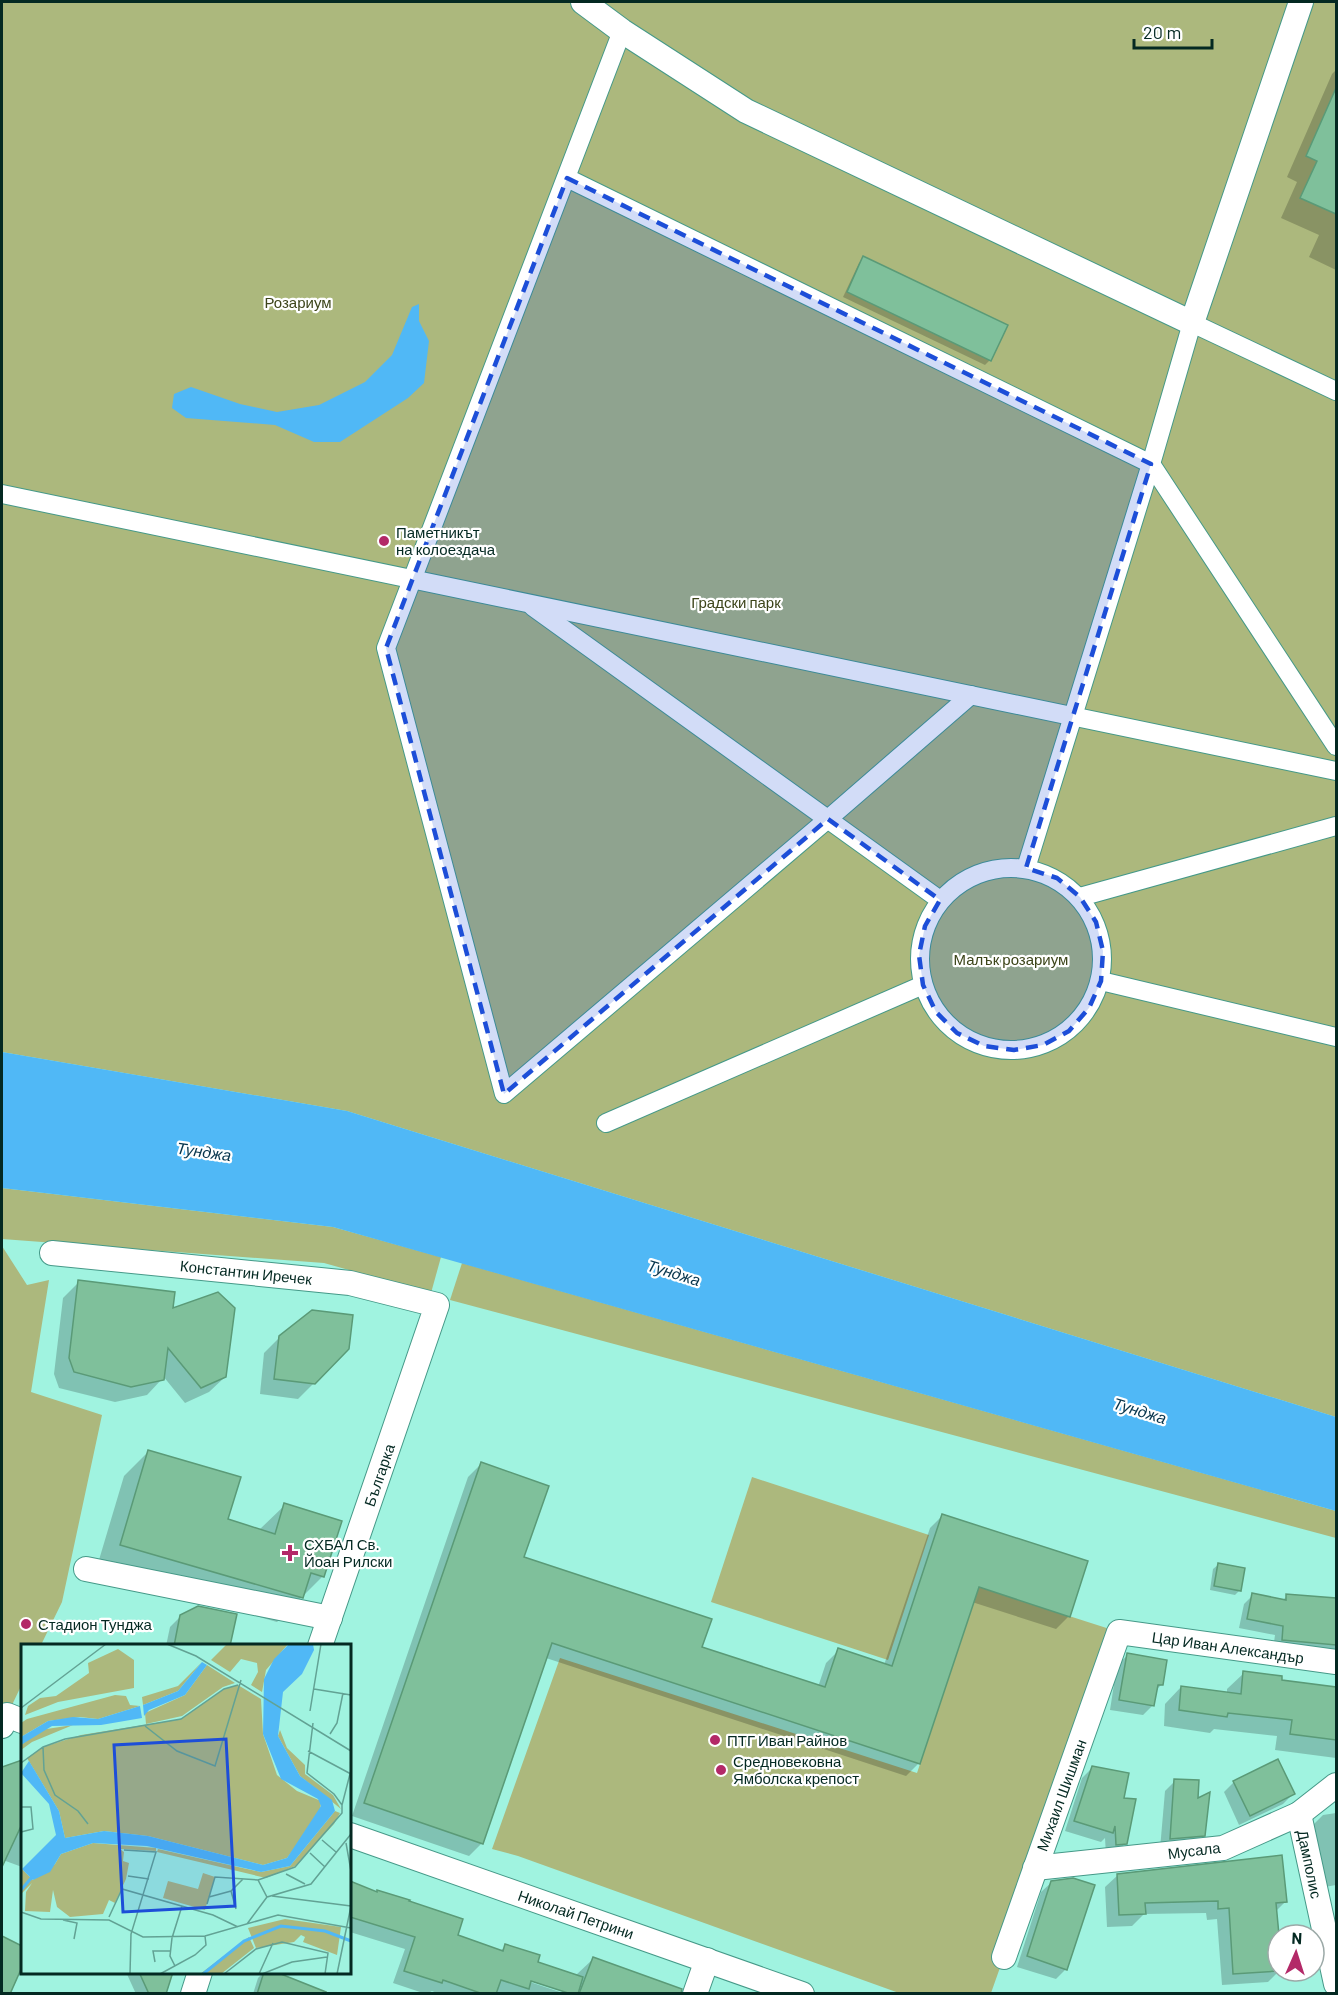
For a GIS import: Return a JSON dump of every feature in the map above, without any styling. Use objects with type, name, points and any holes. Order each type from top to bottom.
[{"type":"street","points":[[583,2],[622,31],[746,111],[1336,391]]},
{"type":"street","points":[[1026,868],[1151,465],[1192,323],[1301,2]]},
{"type":"street","points":[[622,31],[386,648],[504,1095],[971,695]]},
{"type":"street","points":[[567,177],[1151,465],[1336,746]]},
{"type":"street","points":[[2,494],[1336,771]]},
{"type":"street","points":[[527,603],[940,900]]},
{"type":"street","points":[[1080,897],[1336,826]]},
{"type":"street","points":[[994,868],[1026,868],[1056,878],[1080,897],[1096,922],[1101,941],[1103,951],[1101,981],[1089,1008],[1069,1031],[1043,1045],[1014,1050],[984,1046],[957,1033],[936,1012],[923,985],[919,955],[925,926],[940,900],[964,879],[994,868]]},
{"type":"street","points":[[1101,981],[1336,1037]]},
{"type":"street","points":[[606,1122],[923,985]]},
{"type":"street","name":"Константин Иречек","points":[[52,1253],[350,1282],[437,1305]]},
{"type":"street","name":"Българка","points":[[321,1644],[437,1305]]},
{"type":"street","points":[[86,1569],[330,1618]]},
{"type":"street","name":"Цар Иван Александър","points":[[1119,1632],[1336,1662]]},
{"type":"street","name":"Михаил Шишман","points":[[1004,1957],[1119,1632]]},
{"type":"street","name":"Мусала","points":[[1035,1868],[1223,1848],[1299,1814],[1336,1785]]},
{"type":"street","name":"Дамполис","points":[[1299,1814],[1336,1984]]},
{"type":"street","name":"Николай Петрини","points":[[351,1835],[802,1994]]},
{"type":"street","points":[[695,1994],[707,1960]]},
{"type":"street","points":[[192,1994],[200,1974]]},
{"type":"highlighted area","points":[[567,178],[1151,464],[1026,868],[1057,878],[1080,897],[1096,922],[1103,951],[1101,981],[1089,1008],[1069,1031],[1043,1045],[1014,1050],[984,1046],[957,1033],[936,1012],[923,985],[919,955],[925,926],[940,900],[828,819],[504,1094],[386,648]]},
{"type":"green space","name":"Градски парк","points":[[2,2],[1336,2],[1336,1417],[347,1111],[2,1052]]},
{"type":"green space","points":[[2,1188],[333,1227],[441,1257],[431,1293],[324,1263],[2,1239]]},
{"type":"green space","points":[[2,1246],[27,1285],[49,1280],[31,1392],[102,1415],[62,1602],[41,1644],[21,1644],[21,1686],[2,1726]]},
{"type":"green space","points":[[462,1263],[1336,1511],[1336,1538],[450,1300]]},
{"type":"green space","points":[[752,1477],[929,1535],[888,1660],[711,1602]]},
{"type":"green space","points":[[979,1587],[1119,1632],[991,1993],[899,1993],[518,1856],[492,1849],[560,1658],[917,1773]]},
{"type":"water","points":[[419,304],[419,321],[429,341],[424,383],[408,398],[340,442],[314,442],[275,425],[186,418],[172,408],[174,394],[191,387],[240,404],[277,412],[319,405],[365,382],[392,355],[412,307]]},
{"type":"water","name":"Тунджа","points":[[2,1052],[347,1111],[1336,1417],[1336,1511],[333,1227],[2,1188]]},
{"type":"building","points":[[1336,88],[1336,214],[1300,198],[1317,161],[1306,156]]},
{"type":"building","points":[[863,256],[1008,325],[991,361],[847,292]]},
{"type":"building","points":[[78,1280],[175,1292],[173,1308],[218,1292],[235,1308],[226,1377],[201,1388],[168,1348],[164,1380],[131,1387],[74,1372],[69,1358]]},
{"type":"building","points":[[312,1310],[353,1315],[349,1349],[315,1384],[274,1379],[279,1336]]},
{"type":"building","points":[[148,1450],[241,1477],[228,1519],[275,1534],[284,1503],[342,1521],[324,1577],[311,1573],[303,1598],[120,1545]]},
{"type":"building","points":[[481,1462],[549,1486],[524,1557],[712,1619],[702,1647],[825,1687],[838,1648],[892,1666],[942,1514],[1088,1561],[1070,1617],[979,1587],[920,1764],[552,1643],[483,1844],[364,1803]]},
{"type":"building","points":[[1218,1563],[1245,1568],[1241,1591],[1214,1586]]},
{"type":"building","points":[[1252,1593],[1286,1600],[1286,1594],[1336,1598],[1336,1645],[1282,1640],[1283,1626],[1247,1619]]},
{"type":"building","points":[[198,1606],[237,1614],[230,1644],[174,1644],[180,1615]]},
{"type":"building","points":[[1127,1653],[1167,1660],[1163,1685],[1158,1685],[1154,1706],[1119,1700]]},
{"type":"building","points":[[1243,1671],[1282,1676],[1282,1680],[1336,1687],[1336,1740],[1290,1734],[1292,1720],[1228,1713],[1227,1717],[1179,1710],[1181,1686],[1241,1694]]},
{"type":"building","points":[[1278,1759],[1295,1794],[1250,1816],[1233,1781]]},
{"type":"building","points":[[21,1760],[21,1826],[2,1867],[2,1767]]},
{"type":"building","points":[[1092,1766],[1129,1773],[1124,1798],[1136,1799],[1127,1844],[1116,1845],[1115,1826],[1113,1833],[1074,1821]]},
{"type":"building","points":[[1174,1779],[1199,1780],[1198,1798],[1210,1792],[1205,1836],[1170,1839]]},
{"type":"building","points":[[1282,1855],[1287,1902],[1276,1903],[1278,1923],[1266,1923],[1266,1972],[1233,1974],[1229,1908],[1218,1909],[1218,1901],[1145,1903],[1146,1914],[1119,1915],[1117,1874]]},
{"type":"building","points":[[1073,1878],[1095,1885],[1067,1970],[1027,1956],[1051,1881]]},
{"type":"building","points":[[351,1881],[463,1919],[458,1935],[503,1951],[505,1944],[540,1955],[538,1962],[583,1977],[578,1994],[571,1994],[531,1981],[529,1989],[501,1980],[496,1994],[483,1994],[443,1980],[442,1983],[404,1971],[415,1937],[351,1917]]},
{"type":"building","points":[[2,1936],[21,1946],[21,1969],[10,1994],[2,1994]]},
{"type":"building","points":[[593,1957],[682,1989],[681,1994],[579,1994]]},
{"type":"building","points":[[140,1974],[172,1974],[166,1994],[149,1994]]},
{"type":"building","points":[[263,1974],[281,1974],[326,1992],[325,1994],[257,1994]]},
{"type":"place","name":"Паметникът на колоездача","points":[[384,541]]},
{"type":"place","name":"СХБАЛ Св. Йоан Рилски","points":[[290,1553]]},
{"type":"place","name":"Стадион Тунджа","points":[[26,1624]]},
{"type":"place","name":"ПТГ Иван Райнов","points":[[715,1740]]},
{"type":"place","name":"Средновековна Ямболска крепост","points":[[721,1770]]},
{"type":"park label","name":"Розариум","points":[[298,302]]},
{"type":"park label","name":"Малък розариум","points":[[1011,959]]}]
